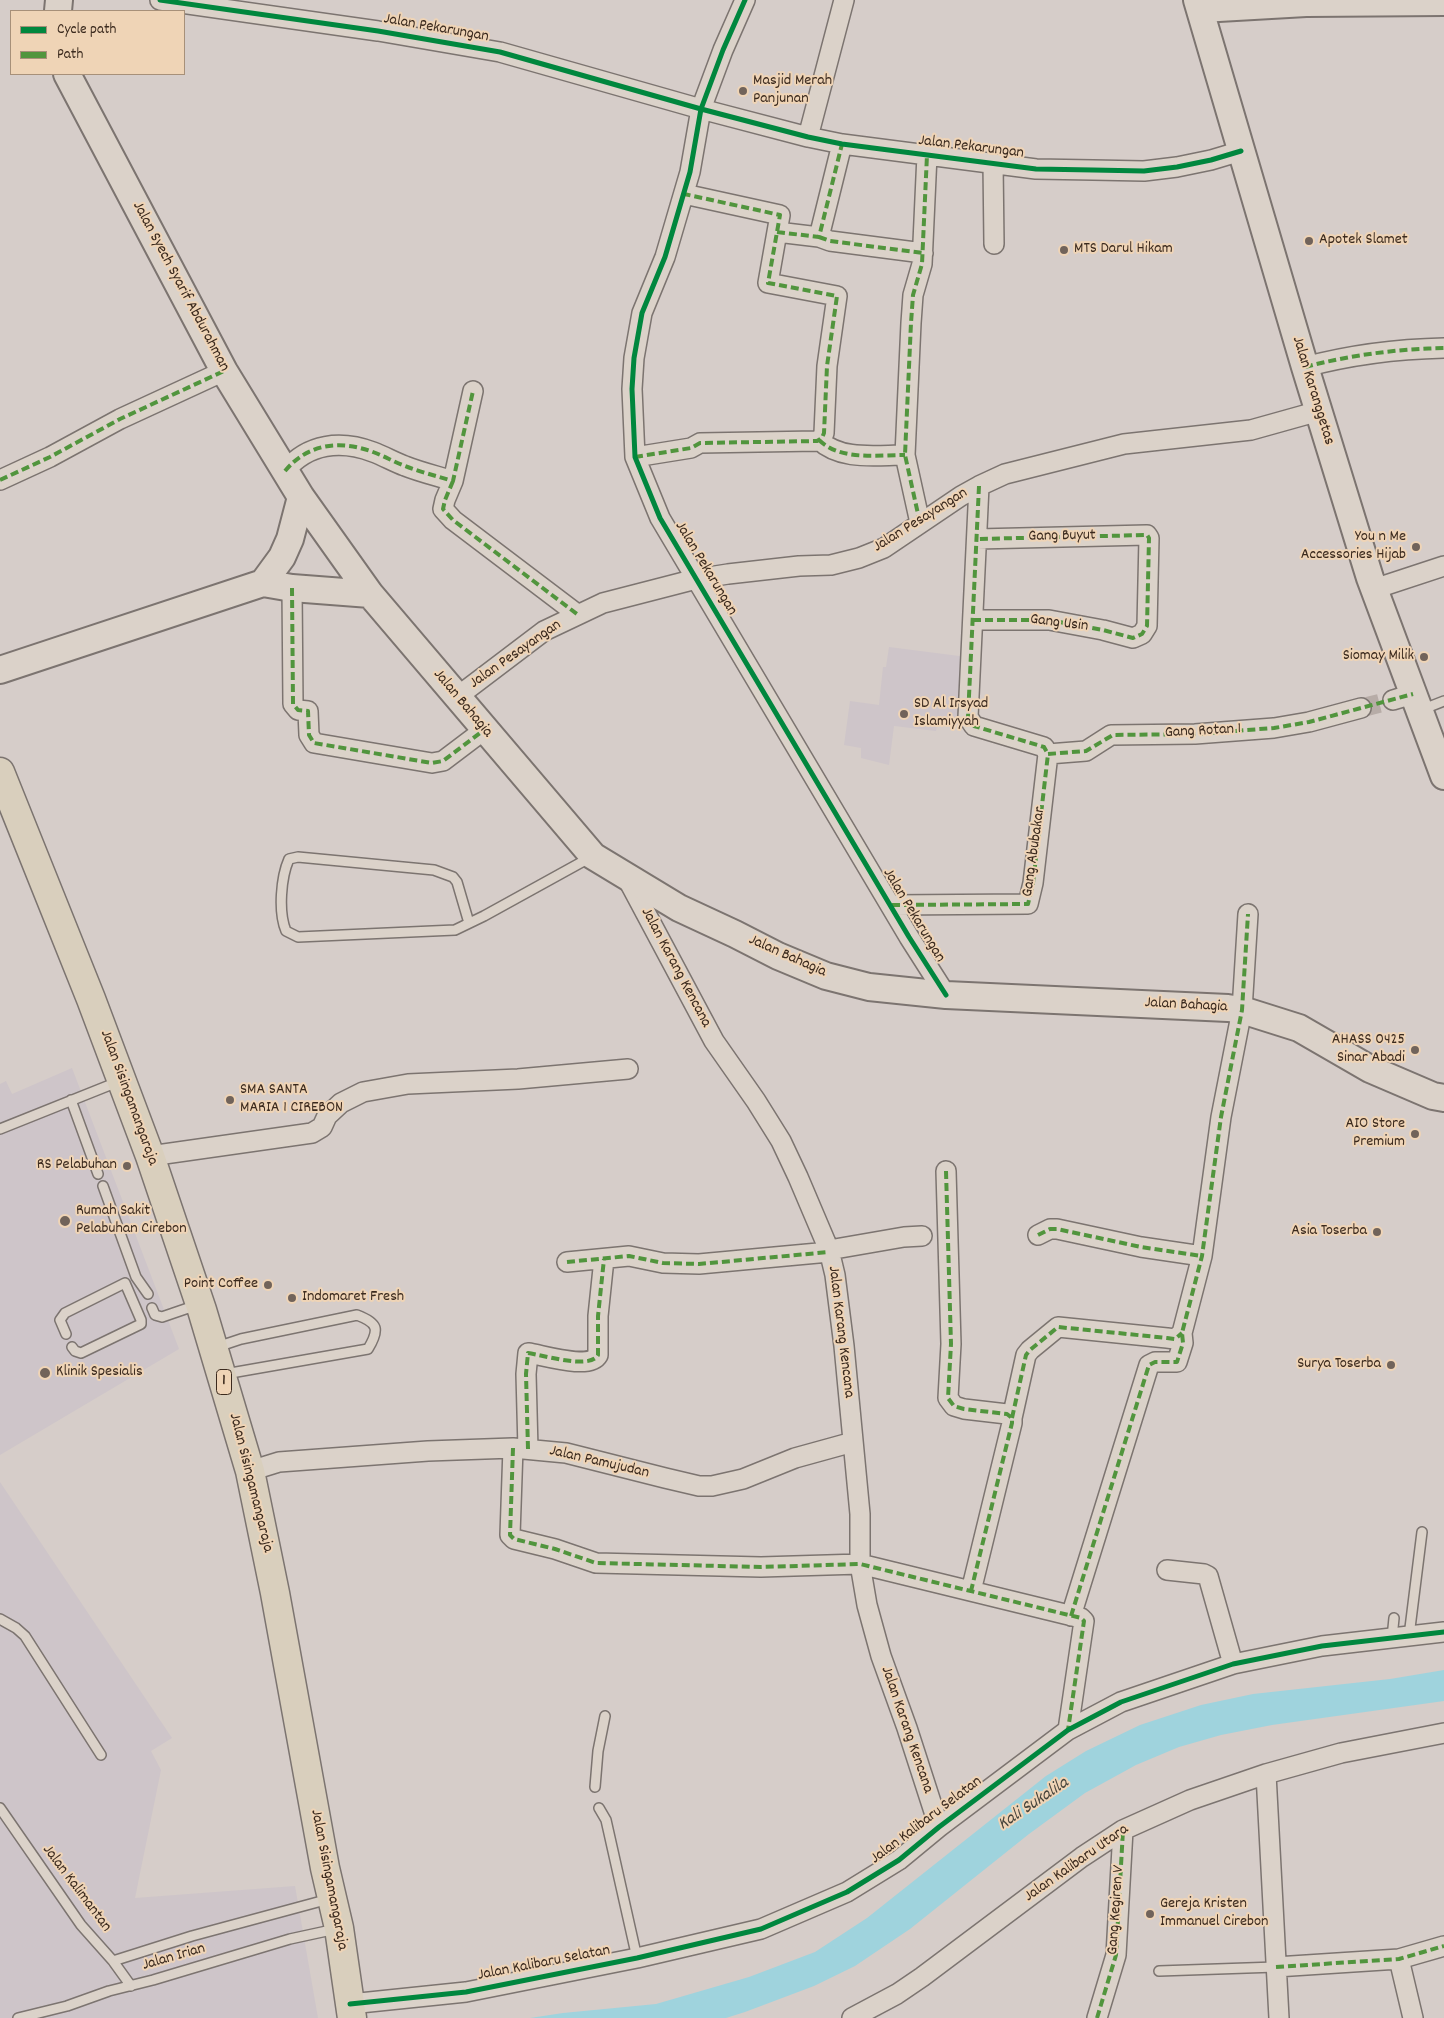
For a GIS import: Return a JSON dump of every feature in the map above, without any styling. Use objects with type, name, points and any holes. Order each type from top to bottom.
[{"type":"highway","name":"Jalan Sisingamangaraja","points":[[0,772],[122,1080],[150,1156],[214,1348],[250,1471],[339,1928],[351,2011]]},
{"type":"main road","points":[[1199,5],[1444,2]]},
{"type":"main road","name":"Jalan Karanggetas","points":[[1199,5],[1304,366],[1409,701],[1444,776]]},
{"type":"main road","name":"Jalan Syech Syarif Abdurahman","points":[[68,75],[224,371],[300,497]]},
{"type":"main road","points":[[263,582],[282,557],[290,539],[300,497]]},
{"type":"main road","name":"Jalan Bahagia","points":[[300,497],[370,594],[593,856],[679,908],[778,956],[826,976],[868,987],[946,996],[1064,999],[1242,1010],[1299,1028],[1370,1069],[1432,1096],[1444,1098]]},
{"type":"main road","points":[[0,670],[263,582],[292,588],[370,594]]},
{"type":"street","name":"Jalan Pekarungan","points":[[160,0],[378,31],[500,52],[701,110],[842,144],[1036,169],[1144,171],[1211,160],[1241,151]]},
{"type":"street","points":[[701,110],[723,50],[745,0]]},
{"type":"street","points":[[808,137],[844,0]]},
{"type":"street","name":"Jalan Pekarungan","points":[[701,110],[692,163],[684,194],[664,257],[642,313],[634,358],[632,389],[635,457],[660,518],[946,996]]},
{"type":"street","points":[[819,237],[842,144]]},
{"type":"street","points":[[920,523],[904,455],[913,295],[922,264],[923,253],[927,155]]},
{"type":"street","points":[[993,163],[994,244]]},
{"type":"street","points":[[684,194],[780,215],[768,283],[837,296],[827,359],[824,432],[820,440]]},
{"type":"street","points":[[777,232],[923,253]]},
{"type":"street","points":[[1304,366],[1333,359],[1444,348]]},
{"type":"street","points":[[0,480],[50,457],[120,419],[224,371]]},
{"type":"street","points":[[473,391],[453,481],[443,509],[453,520],[577,614]]},
{"type":"street","name":"Jalan Pesayangan","points":[[457,697],[544,631],[603,603],[696,579],[800,566],[831,565],[884,548],[979,486],[1005,474],[1124,444],[1251,430],[1319,411]]},
{"type":"street","points":[[820,440],[827,448],[845,455],[904,455]]},
{"type":"street","points":[[635,457],[691,448],[700,443],[820,440]]},
{"type":"street","points":[[285,471],[291,464],[312,449],[334,444],[371,451],[406,466],[453,481]]},
{"type":"street","points":[[979,486],[969,720],[974,726],[1044,747],[1048,754]]},
{"type":"street","name":"Gang Buyut","points":[[977,539],[1147,535],[1149,538],[1147,626],[1142,634]]},
{"type":"street","points":[[1374,589],[1444,566]]},
{"type":"street","points":[[292,588],[293,704],[298,710],[308,711],[309,736],[314,743],[432,763],[443,761],[484,730]]},
{"type":"street","name":"Gang Usin","points":[[973,620],[1048,620],[1104,630],[1129,637],[1142,634]]},
{"type":"street","name":"Gang Rotan 1","points":[[1048,754],[1086,751],[1112,735],[1195,734],[1274,728],[1308,722],[1361,708]]},
{"type":"street","name":"Gang Abubakar","points":[[892,906],[1028,904],[1033,883],[1048,754]]},
{"type":"street","name":"Jalan Karang Kencana","points":[[627,878],[714,1041],[756,1101],[780,1141],[798,1177],[829,1251],[835,1275],[844,1346],[860,1514],[860,1564],[867,1605],[881,1656],[939,1827]]},
{"type":"street","points":[[1071,1616],[1149,1365],[1155,1362],[1177,1362],[1183,1343],[1182,1333],[1202,1256],[1221,1117],[1242,1010],[1248,914]]},
{"type":"street","points":[[150,1156],[312,1133],[322,1127],[327,1116],[341,1103],[363,1092],[408,1084],[518,1079],[628,1068]]},
{"type":"street","points":[[946,1171],[951,1344],[948,1398],[954,1406],[1007,1414],[1012,1418]]},
{"type":"street","points":[[1038,1235],[1050,1229],[1057,1229],[1141,1247],[1202,1256]]},
{"type":"street","points":[[567,1262],[629,1256],[663,1263],[699,1264],[829,1251],[904,1237],[922,1236]]},
{"type":"street","points":[[604,1259],[598,1316],[598,1354],[596,1359],[574,1362],[528,1353],[510,1535],[514,1538],[596,1563],[761,1567],[860,1564],[1081,1618],[1084,1621],[1068,1730]]},
{"type":"street","points":[[971,1591],[1026,1355],[1030,1350],[1058,1327],[1175,1339],[1182,1333]]},
{"type":"street","name":"Jalan Pamujudan","points":[[250,1471],[279,1462],[428,1451],[520,1449],[566,1453],[699,1486],[712,1486],[743,1479],[795,1458],[853,1442]]},
{"type":"street","points":[[1167,1570],[1208,1576],[1233,1664]]},
{"type":"street","name":"Jalan Kalibaru Selatan","points":[[351,2011],[466,1992],[637,1958],[761,1929],[839,1896],[899,1860],[939,1827],[1068,1730],[1120,1702],[1233,1664],[1322,1646],[1444,1632]]},
{"type":"street","name":"Jalan Kalibaru Utara","points":[[852,2018],[897,1994],[922,1977],[1082,1857],[1122,1830],[1190,1800],[1266,1774],[1341,1753],[1444,1733]]},
{"type":"street","points":[[1266,1774],[1279,2018]]},
{"type":"street","name":"Gang Kegiren V","points":[[1098,2018],[1116,1955],[1122,1830]]},
{"type":"street","points":[[1276,1967],[1399,1959],[1444,1946]]},
{"type":"street","points":[[1399,1959],[1413,2018]]},
{"type":"lane","points":[[1409,701],[1444,701]]},
{"type":"lane","points":[[470,923],[454,877],[434,870],[298,857],[289,859],[283,872],[282,921],[286,932],[298,937],[455,930],[470,923],[593,856]]},
{"type":"lane","points":[[0,1129],[122,1080]]},
{"type":"lane","points":[[71,1100],[98,1174]]},
{"type":"lane","points":[[103,1186],[136,1278],[148,1294]]},
{"type":"lane","points":[[66,1334],[60,1320],[65,1313],[136,1278]]},
{"type":"lane","points":[[72,1346],[75,1351],[81,1353],[140,1324],[141,1320],[126,1283]]},
{"type":"lane","points":[[152,1308],[155,1315],[162,1317],[200,1304]]},
{"type":"lane","points":[[214,1348],[241,1339],[357,1315],[372,1321],[375,1325],[374,1340],[368,1349],[222,1374]]},
{"type":"lane","points":[[1400,1637],[1422,1532]]},
{"type":"lane","points":[[1394,1618],[1400,1637]]},
{"type":"lane","points":[[0,1619],[16,1628],[24,1636],[101,1755]]},
{"type":"lane","points":[[595,1786],[598,1751],[605,1716]]},
{"type":"lane","name":"Jalan Kalimantan","points":[[0,1808],[81,1925],[113,1961],[131,1986]]},
{"type":"lane","points":[[599,1808],[605,1817],[637,1958]]},
{"type":"lane","name":"Jalan Irian","points":[[113,1961],[192,1936],[332,1898]]},
{"type":"lane","name":"Jalan Irian","points":[[18,2018],[67,2006],[109,1991],[290,1939],[339,1928]]},
{"type":"lane","points":[[1159,1971],[1276,1967]]},
{"type":"shaded area","name":"SD Al Irsyad Islamiyyah","points":[[889,647],[967,657],[959,725],[938,722],[936,731],[894,726],[889,765],[861,758],[861,748],[844,745],[850,701],[879,705],[883,667],[886,667]]},
{"type":"shaded area","name":"Rumah Sakit Pelabuhan Cirebon","points":[[72,1068],[179,1349],[0,1455],[0,1084],[6,1081],[12,1094]]},
{"type":"shaded area","points":[[0,1482],[172,1738],[151,1751],[161,1770],[135,1898],[295,1886],[318,2018],[0,2018]]},
{"type":"water","name":"Kali Sukalila","points":[[1444,1670],[1444,1701],[1272,1725],[1221,1735],[1179,1747],[1136,1765],[1085,1793],[1029,1834],[910,1929],[855,1966],[814,1986],[726,2018],[530,2018],[656,2004],[749,1977],[815,1952],[867,1918],[1046,1776],[1086,1751],[1140,1725],[1201,1705],[1253,1694],[1390,1679]]},
{"type":"tunnel","points":[[1361,708],[1393,700]]},
{"type":"marked path","points":[[777,232],[819,237],[842,144]]},
{"type":"marked path","points":[[920,523],[905,455],[913,295],[922,264],[927,155]]},
{"type":"marked path","points":[[635,457],[691,448],[700,443],[817,441],[822,438],[824,433],[827,366],[837,296],[768,283],[780,215],[684,194]]},
{"type":"marked path","points":[[819,237],[830,241],[923,253]]},
{"type":"marked path","points":[[1305,367],[1374,353],[1444,348]]},
{"type":"marked path","points":[[0,480],[50,457],[120,419],[224,371]]},
{"type":"marked path","points":[[285,471],[304,455],[326,446],[337,445],[361,448],[411,468],[453,481],[473,391]]},
{"type":"marked path","points":[[819,440],[828,447],[848,454],[871,456],[905,455]]},
{"type":"marked path","points":[[453,481],[443,509],[453,520],[577,614]]},
{"type":"marked path","points":[[979,486],[968,717],[974,726],[1044,747],[1048,754]]},
{"type":"marked path","points":[[973,620],[1049,620],[1103,630],[1133,638],[1142,634],[1147,626],[1149,538],[1147,535],[977,539]]},
{"type":"marked path","points":[[292,588],[293,704],[298,710],[308,711],[309,735],[314,743],[432,763],[443,761],[484,730]]},
{"type":"marked path","points":[[1048,754],[1086,751],[1113,735],[1195,734],[1274,728],[1309,722],[1413,694]]},
{"type":"marked path","points":[[892,905],[1028,904],[1033,883],[1048,754]]},
{"type":"marked path","points":[[1071,1616],[1149,1365],[1155,1362],[1177,1362],[1183,1343],[1182,1333],[1202,1256],[1221,1117],[1242,1010],[1248,914]]},
{"type":"marked path","points":[[946,1171],[951,1344],[948,1398],[954,1406],[1007,1414],[1012,1418],[971,1591]]},
{"type":"marked path","points":[[1038,1235],[1050,1229],[1057,1229],[1141,1247],[1202,1256]]},
{"type":"marked path","points":[[567,1262],[629,1256],[663,1263],[699,1264],[829,1252]]},
{"type":"marked path","points":[[528,1449],[526,1374],[528,1353],[576,1361],[586,1361],[598,1355],[598,1316],[604,1259]]},
{"type":"marked path","points":[[1012,1418],[1026,1355],[1058,1327],[1175,1339],[1182,1333]]},
{"type":"marked path","points":[[513,1448],[510,1535],[514,1539],[555,1549],[596,1563],[761,1567],[860,1564],[1081,1618],[1084,1621],[1068,1730]]},
{"type":"marked path","points":[[1097,2018],[1116,1955],[1123,1830]]},
{"type":"marked path","points":[[1276,1967],[1399,1959],[1444,1946]]},
{"type":"cycle path","points":[[160,0],[378,31],[500,52],[701,109],[842,144],[1036,169],[1144,171],[1211,160],[1241,151]]},
{"type":"cycle path","points":[[745,0],[723,50],[701,109],[690,172],[665,257],[642,313],[634,358],[632,389],[635,457],[660,518],[909,937],[946,995]]},
{"type":"cycle path","points":[[350,2004],[466,1992],[637,1958],[761,1929],[847,1892],[899,1860],[939,1827],[1068,1730],[1121,1702],[1233,1664],[1322,1646],[1444,1632]]},
{"type":"place","name":"Masjid Merah Panjunan","points":[[743,91]]},
{"type":"place","name":"Apotek Slamet","points":[[1309,241]]},
{"type":"place","name":"MTS Darul Hikam","points":[[1064,250]]},
{"type":"place","name":"You n Me Accessories Hijab","points":[[1416,547]]},
{"type":"place","name":"Siomay Milik","points":[[1424,657]]},
{"type":"place","name":"SD Al Irsyad Islamiyyah","points":[[904,714]]},
{"type":"place","name":"AHASS 0425 Sinar Abadi","points":[[1415,1050]]},
{"type":"place","name":"SMA SANTA MARIA 1 CIREBON","points":[[230,1100]]},
{"type":"place","name":"AIO Store Premium","points":[[1415,1134]]},
{"type":"place","name":"RS Pelabuhan","points":[[127,1166]]},
{"type":"place","name":"Rumah Sakit Pelabuhan Cirebon","points":[[65,1221]]},
{"type":"place","name":"Asia Toserba","points":[[1377,1232]]},
{"type":"place","name":"Point Coffee","points":[[268,1285]]},
{"type":"place","name":"Indomaret Fresh","points":[[292,1298]]},
{"type":"place","name":"Surya Toserba","points":[[1391,1365]]},
{"type":"place","name":"Klinik Spesialis","points":[[45,1373]]},
{"type":"place","name":"Gereja Kristen Immanuel Cirebon","points":[[1150,1914]]}]
